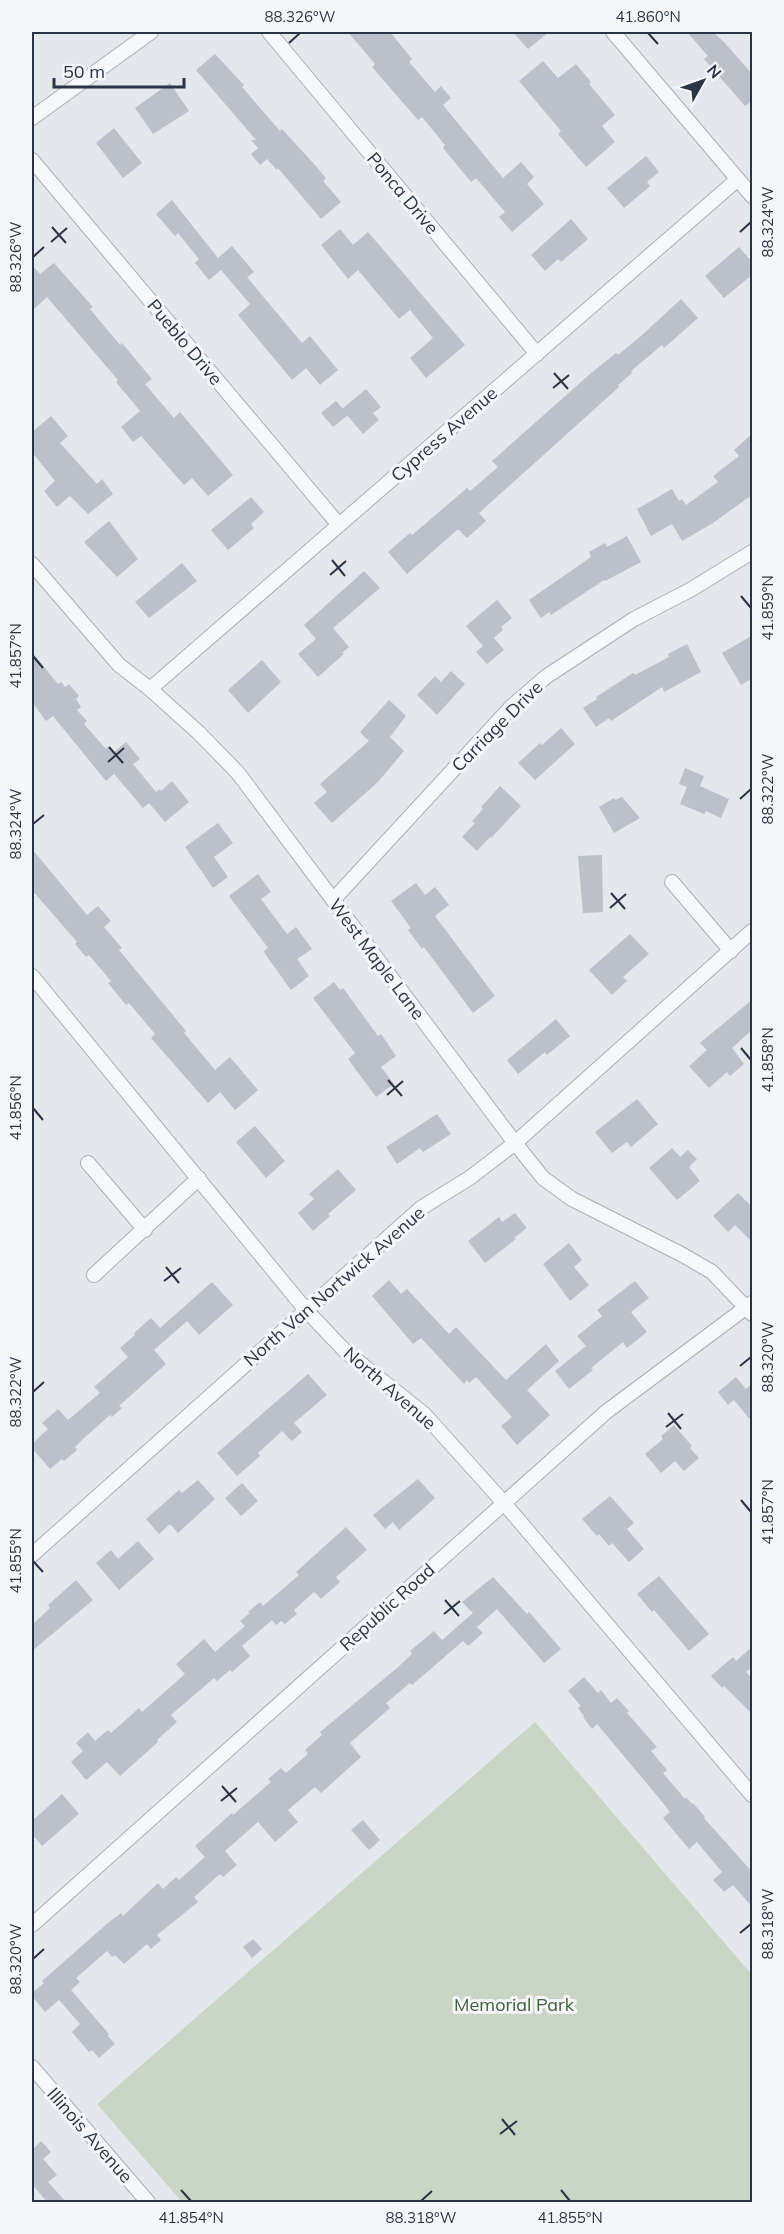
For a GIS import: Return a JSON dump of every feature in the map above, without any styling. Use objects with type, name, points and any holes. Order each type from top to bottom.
[{"type":"street","points":[[32,118],[151,32]]},
{"type":"street","name":"Ponca Drive","points":[[269,32],[537,354]]},
{"type":"street","points":[[613,32],[753,196]]},
{"type":"street","name":"Pueblo Drive","points":[[32,160],[339,525]]},
{"type":"street","name":"Cypress Avenue","points":[[150,689],[738,179]]},
{"type":"street","name":"Carriage Drive","points":[[333,900],[512,706],[547,676],[634,619],[690,590],[753,552]]},
{"type":"street","name":"West Maple Lane","points":[[32,564],[119,666],[150,689],[219,752],[238,773],[543,1178],[573,1199],[712,1272],[751,1308]]},
{"type":"street","points":[[672,882],[730,951]]},
{"type":"street","name":"North Van Nortwick Avenue","points":[[32,1555],[305,1309],[421,1208],[471,1177],[515,1143],[753,931]]},
{"type":"street","name":"North Avenue","points":[[32,976],[305,1309],[345,1351],[424,1414],[504,1503],[753,1795]]},
{"type":"street","points":[[88,1163],[145,1230]]},
{"type":"street","points":[[94,1275],[199,1178]]},
{"type":"street","name":"Republic Road","points":[[32,1924],[606,1412],[751,1308]]},
{"type":"street","name":"Illinois Avenue","points":[[32,2067],[148,2202]]},
{"type":"green space","name":"Memorial Park","points":[[535,1722],[752,1975],[752,2202],[182,2202],[97,2104]]},
{"type":"building","points":[[348,32],[390,32],[412,59],[409,62],[435,92],[441,86],[451,98],[443,105],[503,178],[521,162],[534,177],[527,184],[544,204],[512,232],[499,217],[505,212],[476,178],[471,182],[443,148],[445,145],[422,117],[418,120],[372,67],[375,64]]},
{"type":"building","points":[[513,32],[549,32],[528,49]]},
{"type":"building","points":[[687,32],[713,32],[724,42],[753,75],[753,100],[745,106],[704,59],[708,56]]},
{"type":"building","points":[[215,54],[244,85],[242,87],[280,131],[282,129],[326,178],[323,181],[341,202],[321,219],[278,168],[277,170],[267,159],[260,165],[251,154],[258,148],[251,140],[256,140],[196,70]]},
{"type":"building","points":[[543,61],[558,78],[576,64],[591,82],[589,84],[615,115],[602,126],[615,142],[586,167],[558,134],[561,131],[519,81]]},
{"type":"building","points":[[170,83],[189,111],[153,134],[135,108]]},
{"type":"building","points":[[114,128],[142,163],[123,178],[96,143]]},
{"type":"building","points":[[646,156],[659,172],[647,182],[650,186],[624,208],[607,188]]},
{"type":"building","points":[[172,200],[218,258],[232,246],[254,272],[247,277],[302,343],[310,336],[338,370],[320,385],[306,368],[292,380],[238,315],[250,304],[221,270],[209,280],[195,263],[199,259],[178,233],[175,236],[156,214]]},
{"type":"building","points":[[571,219],[588,239],[561,262],[558,259],[545,271],[531,255]]},
{"type":"building","points":[[340,229],[353,245],[368,232],[465,345],[426,378],[410,358],[433,338],[410,310],[399,319],[358,270],[348,279],[321,245]]},
{"type":"building","points":[[739,247],[753,263],[753,274],[724,298],[705,276]]},
{"type":"building","points":[[54,263],[93,307],[90,309],[120,345],[122,343],[152,379],[145,384],[174,418],[180,412],[233,475],[208,496],[192,478],[184,485],[141,436],[133,442],[121,427],[140,411],[116,382],[118,380],[47,297],[32,311],[32,265],[40,274]]},
{"type":"building","points":[[681,299],[698,318],[664,348],[662,345],[631,371],[632,373],[618,385],[619,387],[479,513],[486,521],[467,538],[457,530],[407,574],[388,552],[410,533],[412,535],[467,488],[470,491],[498,467],[492,461],[590,374],[616,353],[618,355]]},
{"type":"building","points":[[366,389],[381,407],[373,413],[379,420],[363,434],[342,409]]},
{"type":"building","points":[[336,401],[348,415],[333,427],[321,413]]},
{"type":"building","points":[[51,416],[68,436],[60,443],[97,484],[102,479],[113,494],[88,514],[70,496],[57,507],[44,491],[55,481],[32,452],[32,432]]},
{"type":"building","points":[[753,433],[753,494],[713,523],[682,541],[672,524],[651,536],[637,509],[672,489],[679,501],[682,499],[686,505],[718,482],[713,476],[739,456],[734,450]]},
{"type":"building","points":[[251,497],[264,512],[251,524],[254,528],[228,550],[211,530]]},
{"type":"building","points":[[109,521],[138,559],[117,577],[84,542]]},
{"type":"building","points":[[627,536],[641,562],[604,580],[551,615],[549,612],[541,618],[529,600],[591,557],[589,552],[605,543],[607,547]]},
{"type":"building","points":[[182,563],[197,581],[149,618],[135,602]]},
{"type":"building","points":[[364,571],[380,588],[333,628],[349,647],[318,677],[298,654],[316,639],[304,625]]},
{"type":"building","points":[[497,600],[512,618],[501,627],[503,630],[494,638],[504,650],[487,664],[476,652],[483,646],[466,626]]},
{"type":"building","points":[[753,635],[753,678],[741,685],[722,653]]},
{"type":"building","points":[[687,644],[701,672],[664,692],[662,687],[611,721],[609,718],[596,727],[583,708],[633,673],[635,675],[669,657],[668,654]]},
{"type":"building","points":[[32,652],[58,684],[61,682],[65,687],[69,684],[79,696],[76,699],[81,707],[77,710],[87,721],[84,724],[106,749],[108,747],[113,753],[126,742],[140,759],[133,764],[156,792],[160,789],[161,791],[172,781],[189,802],[165,822],[149,803],[143,808],[114,774],[106,781],[53,716],[46,721],[32,702]]},
{"type":"building","points":[[262,660],[281,682],[248,713],[228,690]]},
{"type":"building","points":[[451,671],[465,684],[437,715],[417,695],[435,676],[441,682]]},
{"type":"building","points":[[389,700],[406,716],[390,737],[404,751],[378,782],[332,823],[314,803],[327,792],[320,784],[369,741],[360,732]]},
{"type":"building","points":[[561,728],[575,744],[535,780],[518,763]]},
{"type":"building","points":[[685,768],[704,776],[700,786],[729,799],[721,818],[680,804],[687,787],[679,784]]},
{"type":"building","points":[[500,786],[521,806],[477,851],[462,837],[475,823],[472,821],[483,809],[481,807]]},
{"type":"building","points":[[622,797],[640,818],[614,833],[599,807],[614,798],[615,800]]},
{"type":"building","points":[[218,823],[233,843],[214,857],[228,877],[213,888],[185,847]]},
{"type":"building","points":[[32,849],[87,915],[98,906],[111,921],[104,927],[122,948],[119,950],[215,1070],[230,1057],[258,1090],[235,1110],[220,1092],[208,1103],[151,1038],[155,1034],[129,1003],[126,1005],[108,983],[111,981],[89,955],[86,957],[75,944],[77,942],[32,890]]},
{"type":"building","points":[[602,855],[603,912],[583,913],[578,856]]},
{"type":"building","points":[[258,874],[271,892],[261,899],[287,934],[296,927],[312,949],[297,959],[309,976],[291,990],[265,954],[264,951],[268,948],[229,896]]},
{"type":"building","points":[[416,883],[425,895],[435,887],[449,905],[435,916],[495,996],[473,1013],[424,947],[422,949],[408,930],[411,928],[391,901]]},
{"type":"building","points":[[630,934],[649,954],[623,977],[627,981],[612,995],[589,970]]},
{"type":"building","points":[[334,982],[340,990],[343,988],[378,1036],[381,1034],[396,1056],[381,1067],[394,1084],[376,1097],[348,1059],[355,1053],[313,998]]},
{"type":"building","points":[[753,999],[753,1029],[732,1048],[744,1064],[730,1076],[727,1072],[709,1088],[689,1066],[707,1050],[700,1043]]},
{"type":"building","points":[[556,1019],[570,1036],[547,1055],[545,1052],[518,1074],[507,1060]]},
{"type":"building","points":[[637,1099],[658,1124],[631,1147],[627,1142],[612,1153],[595,1132]]},
{"type":"building","points":[[437,1114],[451,1134],[423,1152],[420,1148],[397,1164],[386,1147]]},
{"type":"building","points":[[255,1126],[285,1161],[266,1178],[236,1142]]},
{"type":"building","points":[[672,1148],[680,1157],[688,1150],[697,1159],[689,1167],[700,1181],[677,1200],[649,1168]]},
{"type":"building","points":[[338,1169],[356,1190],[328,1214],[330,1216],[313,1231],[298,1213],[314,1199],[309,1194]]},
{"type":"building","points":[[738,1193],[753,1208],[753,1243],[735,1225],[728,1232],[713,1216]]},
{"type":"building","points":[[515,1213],[527,1228],[485,1263],[468,1241],[499,1217],[502,1222]]},
{"type":"building","points":[[569,1243],[582,1260],[574,1267],[589,1285],[570,1301],[543,1264]]},
{"type":"building","points":[[389,1280],[401,1294],[407,1289],[449,1334],[456,1327],[506,1380],[546,1344],[559,1361],[527,1390],[550,1415],[517,1445],[501,1426],[512,1417],[476,1377],[469,1383],[467,1380],[464,1384],[421,1338],[413,1344],[372,1296]]},
{"type":"building","points":[[635,1281],[649,1298],[631,1312],[647,1332],[627,1348],[623,1342],[569,1389],[555,1371],[586,1346],[577,1336],[602,1316],[597,1310]]},
{"type":"building","points":[[212,1282],[233,1305],[199,1335],[187,1321],[154,1350],[166,1364],[119,1406],[122,1408],[112,1417],[110,1415],[84,1438],[75,1447],[77,1450],[50,1469],[32,1448],[32,1444],[48,1429],[42,1423],[58,1409],[68,1420],[100,1393],[94,1387],[128,1357],[120,1348],[135,1335],[134,1333],[151,1318],[160,1328]]},
{"type":"building","points":[[308,1374],[327,1395],[294,1423],[302,1432],[292,1441],[282,1431],[258,1453],[260,1456],[237,1476],[217,1453]]},
{"type":"building","points":[[736,1377],[746,1389],[753,1383],[753,1423],[734,1400],[728,1405],[718,1392]]},
{"type":"building","points":[[674,1425],[699,1458],[684,1471],[675,1461],[661,1473],[645,1454],[663,1439],[661,1436]]},
{"type":"building","points":[[418,1479],[435,1498],[399,1530],[393,1522],[385,1529],[373,1515]]},
{"type":"building","points":[[198,1480],[215,1499],[178,1533],[170,1524],[159,1534],[146,1519],[179,1490],[182,1493]]},
{"type":"building","points":[[242,1483],[258,1501],[241,1516],[225,1498]]},
{"type":"building","points":[[610,1496],[634,1523],[627,1529],[644,1549],[629,1562],[612,1543],[609,1546],[582,1519]]},
{"type":"building","points":[[346,1527],[367,1550],[336,1577],[340,1582],[321,1599],[314,1592],[294,1610],[297,1614],[285,1624],[281,1621],[276,1625],[272,1620],[242,1646],[250,1656],[232,1672],[230,1670],[217,1681],[214,1678],[171,1715],[177,1722],[120,1776],[107,1762],[86,1780],[71,1762],[83,1751],[76,1743],[88,1732],[95,1741],[108,1730],[111,1733],[139,1708],[142,1712],[185,1674],[176,1664],[204,1639],[215,1652],[245,1626],[240,1621],[250,1613],[248,1612],[260,1602],[263,1606],[299,1575],[296,1572]]},
{"type":"building","points":[[138,1541],[154,1559],[119,1590],[96,1563],[111,1550],[118,1559]]},
{"type":"building","points":[[659,1576],[709,1634],[689,1651],[637,1594]]},
{"type":"building","points":[[493,1577],[527,1614],[529,1612],[561,1649],[544,1663],[497,1609],[477,1627],[483,1633],[468,1646],[463,1641],[412,1685],[410,1683],[386,1703],[390,1708],[350,1743],[361,1757],[321,1793],[315,1787],[288,1810],[298,1822],[275,1842],[258,1822],[225,1851],[237,1865],[223,1877],[220,1874],[194,1897],[198,1902],[157,1935],[161,1940],[151,1949],[147,1944],[124,1964],[107,1951],[76,1978],[80,1982],[71,1990],[115,2044],[99,2058],[92,2050],[89,2052],[72,2032],[80,2024],[59,2000],[45,2012],[32,1996],[32,1993],[44,1983],[42,1981],[109,1922],[121,1913],[123,1916],[158,1883],[163,1889],[176,1877],[179,1880],[205,1857],[195,1846],[271,1782],[268,1779],[281,1768],[286,1773],[308,1754],[305,1750],[322,1735],[320,1732],[397,1668],[412,1654],[410,1651],[434,1631],[442,1640],[473,1613],[462,1602]]},
{"type":"building","points":[[76,1580],[93,1600],[32,1651],[32,1625],[50,1608],[48,1605]]},
{"type":"building","points":[[753,1646],[753,1666],[746,1672],[753,1680],[753,1715],[711,1676],[733,1657],[736,1661]]},
{"type":"building","points":[[584,1677],[598,1693],[601,1690],[611,1703],[617,1698],[629,1711],[627,1713],[657,1747],[651,1751],[667,1770],[663,1773],[685,1799],[686,1797],[693,1803],[753,1873],[753,1908],[733,1885],[724,1892],[713,1880],[722,1872],[697,1842],[689,1849],[663,1818],[670,1812],[659,1798],[597,1724],[592,1729],[583,1717],[578,1708],[581,1706],[568,1691]]},
{"type":"building","points":[[62,1794],[79,1814],[42,1846],[32,1834],[32,1821]]},
{"type":"building","points":[[363,1820],[380,1840],[369,1850],[351,1830]]},
{"type":"building","points":[[253,1939],[262,1949],[252,1958],[243,1947]]},
{"type":"building","points":[[41,2141],[51,2152],[43,2159],[57,2175],[48,2182],[66,2202],[47,2202],[32,2184],[32,2145],[34,2148]]}]
